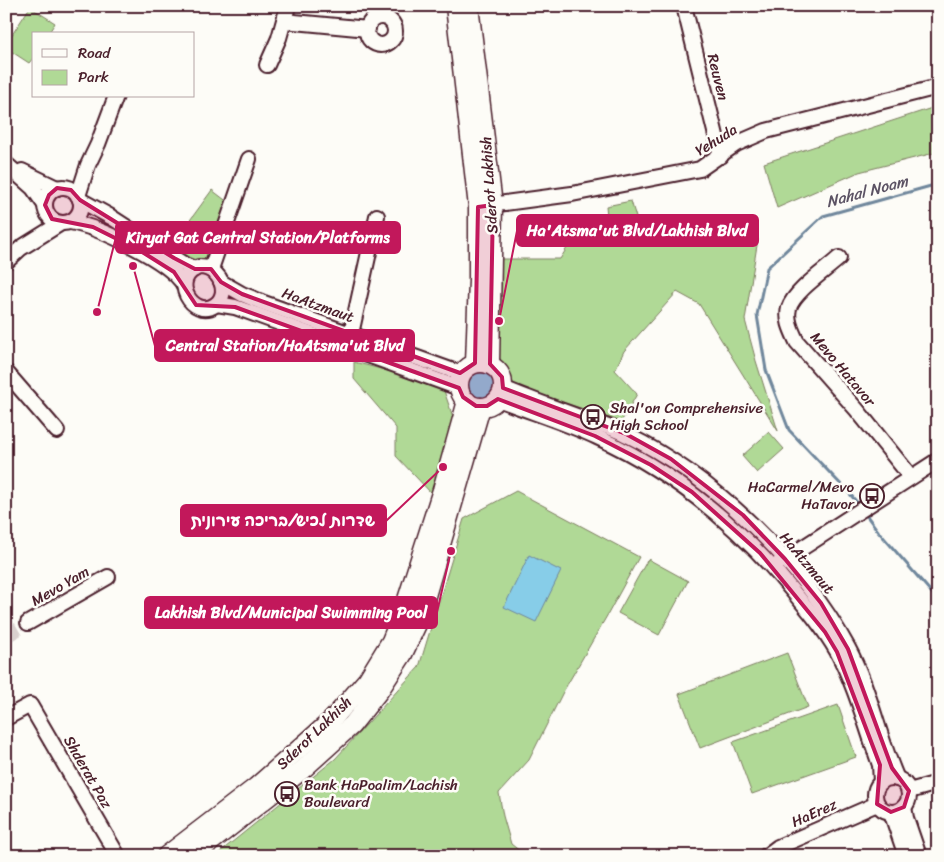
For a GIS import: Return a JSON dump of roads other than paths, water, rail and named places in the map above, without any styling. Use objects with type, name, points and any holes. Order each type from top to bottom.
[{"type":"main road","name":"Sderot Lakhish","points":[[455,6],[485,206]]},
{"type":"main road","name":"Sderot Lakhish","points":[[193,856],[300,771],[352,725],[405,650],[419,620],[458,492],[472,383],[485,206],[469,6]]},
{"type":"main road","points":[[499,372],[502,377],[500,394],[487,406],[472,383],[499,372]]},
{"type":"main road","name":"Sderot Lakhish","points":[[166,856],[263,781],[332,720],[367,680],[391,641],[404,609],[442,490],[472,383]]},
{"type":"street","points":[[267,65],[279,38],[288,6]]},
{"type":"street","name":"Reuven","points":[[684,6],[720,156]]},
{"type":"street","points":[[284,21],[368,29]]},
{"type":"street","name":"Yehuda","points":[[485,206],[581,193],[700,169],[736,144],[766,131],[938,87]]},
{"type":"street","points":[[21,248],[74,219],[80,210],[79,198],[88,165],[115,98]]},
{"type":"street","points":[[211,270],[250,159]]},
{"type":"street","points":[[6,164],[60,188],[72,190],[79,198],[195,269]]},
{"type":"street","points":[[6,164],[33,188],[52,219],[93,227],[139,250],[174,272],[184,285],[188,296],[196,305],[206,308],[217,304],[222,294],[221,282],[217,274],[203,267],[195,269],[186,278],[184,285]]},
{"type":"street","points":[[6,262],[21,248],[38,226],[46,208],[49,195],[88,165]]},
{"type":"street","points":[[351,334],[377,216]]},
{"type":"street","name":"Mevo Hatavor","points":[[840,258],[796,295],[789,307],[788,318],[791,330],[797,342],[857,410],[912,477]]},
{"type":"street","name":"HaAtzmaut","points":[[221,282],[242,294],[264,303],[351,334],[472,383]]},
{"type":"street","name":"HaAtzmaut","points":[[217,304],[235,307],[472,383]]},
{"type":"street","points":[[6,372],[57,431]]},
{"type":"street","name":"HaAtzmaut","points":[[500,394],[626,434],[671,459],[742,515],[785,559],[821,603],[848,649],[863,682],[897,779]]},
{"type":"street","name":"HaAtzmaut","points":[[500,394],[595,436],[657,468],[692,492],[723,519],[773,568],[810,610],[837,652],[880,765],[881,782]]},
{"type":"street","points":[[773,568],[938,460]]},
{"type":"street","name":"Mevo Yam","points":[[28,623],[108,576]]},
{"type":"street","name":"Shderat Paz","points":[[6,718],[30,705],[118,856]]},
{"type":"street","points":[[886,779],[897,779],[904,784],[909,797],[898,810],[885,811],[877,804],[875,794],[881,782],[886,779]]},
{"type":"street","points":[[908,792],[938,783]]},
{"type":"street","name":"HaErez","points":[[766,856],[778,847],[877,804]]},
{"type":"street","points":[[898,810],[906,856]]},
{"type":"street","points":[[898,810],[906,818],[919,856]]},
{"type":"water","points":[[481,373],[490,377],[494,386],[490,395],[481,399],[472,395],[468,386],[472,377]]},
{"type":"water","points":[[529,555],[561,571],[536,622],[504,607]]},
{"type":"waterway","name":"Nahal Noam","points":[[859,505],[789,430],[766,370],[757,315],[767,268],[823,216],[938,184]]},
{"type":"waterway","name":"Nahal Noam","points":[[864,512],[878,531],[938,600]]},
{"type":"tunnel","points":[[6,636],[28,623]]},
{"type":"place","name":"Central Station/HaAtsma'ut Blvd","points":[[133,266]]},
{"type":"place","name":"Kiryat Gat Central Station/Platforms","points":[[97,312]]},
{"type":"place","name":"Ha'Atsma'ut Blvd/Lakhish Blvd","points":[[499,321]]},
{"type":"place","name":"Shal'on Comprehensive High School","points":[[593,417]]},
{"type":"place","name":"שדרות לכיש/בריכה עירונית","points":[[443,467]]},
{"type":"place","name":"HaCarmel/Mevo HaTavor","points":[[872,496]]},
{"type":"place","name":"Lakhish Blvd/Municipal Swimming Pool","points":[[451,551]]},
{"type":"place","name":"Bank HaPoalim/Lachish Boulevard","points":[[287,794]]}]
